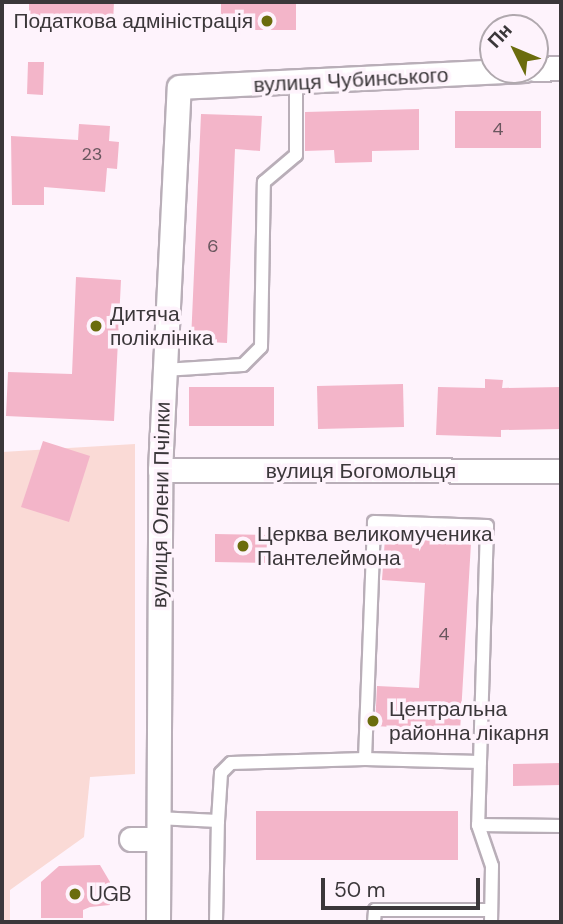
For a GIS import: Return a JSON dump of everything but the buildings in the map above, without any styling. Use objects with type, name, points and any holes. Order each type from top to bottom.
[{"type":"street","name":"вулиця Чубинського","points":[[179,87],[296,84],[479,73]]},
{"type":"street","name":"вулиця Олени Пчілки","points":[[158,922],[160,470],[179,87]]},
{"type":"street","name":"вулиця Богомольця","points":[[160,470],[561,471]]},
{"type":"street","points":[[131,839],[157,829]]},
{"type":"lane","points":[[164,370],[243,365],[261,346],[264,182],[296,155],[296,84]]},
{"type":"lane","points":[[365,758],[374,522],[487,526],[478,825],[492,866],[491,916],[375,910],[374,922]]},
{"type":"lane","points":[[216,922],[221,773],[231,763],[365,758],[480,762]]},
{"type":"lane","points":[[157,829],[218,821]]},
{"type":"lane","points":[[478,825],[561,826]]},
{"type":"shaded area","points":[[135,444],[135,774],[90,777],[84,837],[10,890],[10,922],[2,922],[2,452]]},
{"type":"place","name":"Податкова адміністрація","points":[[267,21]]},
{"type":"place","name":"Дитяча поліклініка","points":[[96,326]]},
{"type":"place","name":"Церква великомученика Пантелеймона","points":[[243,546]]},
{"type":"place","name":"Центральна районна лікарня","points":[[373,721]]},
{"type":"place","name":"UGB","points":[[75,894]]}]
